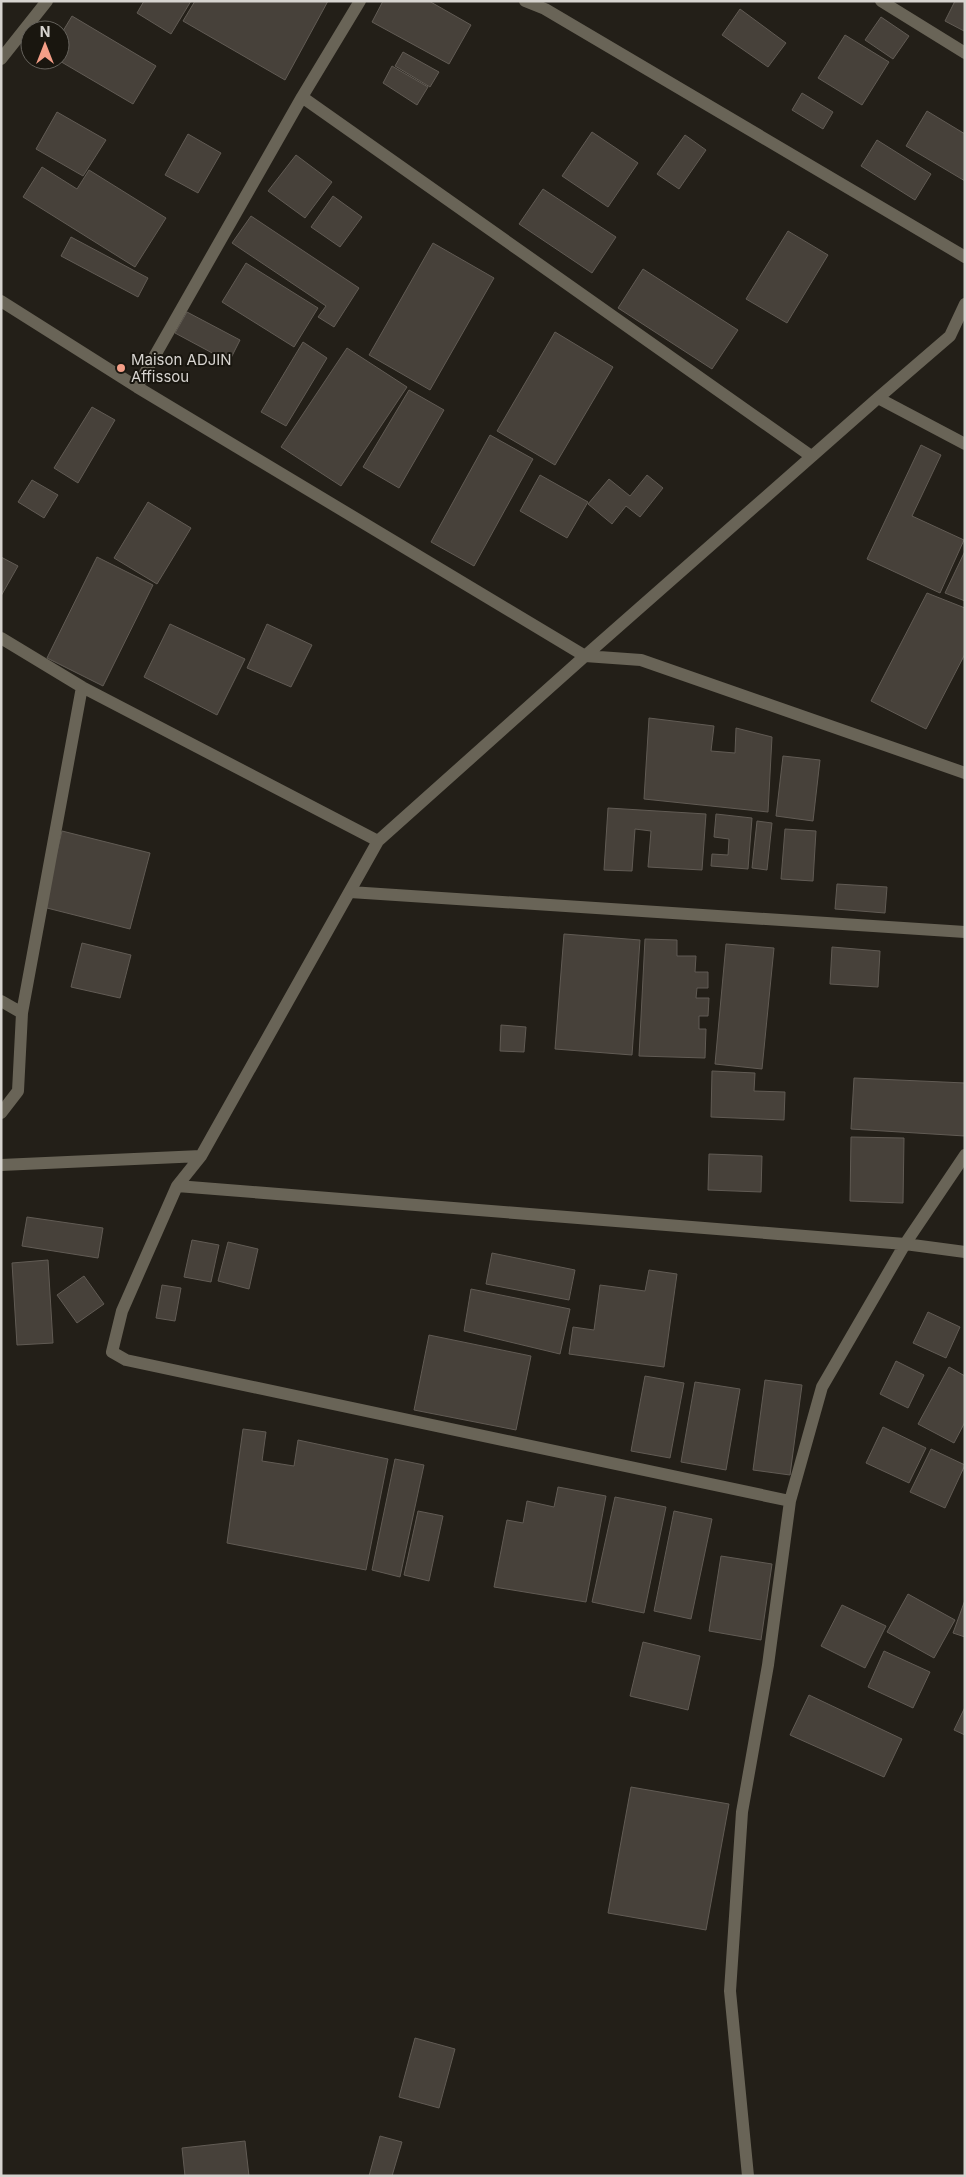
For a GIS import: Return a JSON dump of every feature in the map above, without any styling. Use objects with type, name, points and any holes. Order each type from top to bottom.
[{"type":"street","points":[[2,58],[47,1]]},
{"type":"street","points":[[137,387],[302,97],[360,1]]},
{"type":"street","points":[[525,1],[545,10],[965,257]]},
{"type":"street","points":[[882,1],[965,53]]},
{"type":"street","points":[[302,97],[811,456]]},
{"type":"street","points":[[1,301],[137,387],[584,656],[641,660],[965,773]]},
{"type":"street","points":[[790,1501],[126,1360],[112,1352],[122,1311],[177,1186],[201,1156],[378,841],[584,656],[950,336],[965,304]]},
{"type":"street","points":[[878,398],[965,444]]},
{"type":"street","points":[[1,638],[82,687],[378,841]]},
{"type":"street","points":[[1,1113],[18,1091],[22,1013],[82,687]]},
{"type":"street","points":[[350,892],[965,932]]},
{"type":"street","points":[[1,1001],[22,1013]]},
{"type":"street","points":[[748,2176],[730,1991],[742,1812],[768,1666],[790,1501],[822,1387],[905,1244],[965,1155]]},
{"type":"street","points":[[1,1165],[201,1156]]},
{"type":"street","points":[[177,1186],[905,1244],[965,1252]]},
{"type":"building","points":[[144,1],[191,1],[171,34],[137,13]]},
{"type":"building","points":[[195,1],[328,1],[285,80],[183,21]]},
{"type":"building","points":[[383,1],[429,1],[471,25],[449,64],[372,22]]},
{"type":"building","points":[[955,1],[965,1],[964,31],[945,21]]},
{"type":"building","points":[[740,9],[786,43],[768,67],[722,35]]},
{"type":"building","points":[[72,16],[156,66],[133,104],[70,67],[70,20]]},
{"type":"building","points":[[881,17],[909,36],[893,59],[865,40]]},
{"type":"building","points":[[845,35],[889,62],[862,105],[818,78]]},
{"type":"building","points":[[403,52],[439,72],[430,87],[395,66]]},
{"type":"building","points":[[392,66],[428,87],[417,105],[383,83]]},
{"type":"building","points":[[802,93],[833,112],[823,129],[792,110]]},
{"type":"building","points":[[927,111],[965,134],[965,181],[906,146]]},
{"type":"building","points":[[57,112],[106,140],[83,176],[36,149]]},
{"type":"building","points":[[592,132],[638,163],[608,207],[562,176]]},
{"type":"building","points":[[188,134],[221,153],[198,193],[165,175]]},
{"type":"building","points":[[685,135],[706,150],[679,189],[657,174]]},
{"type":"building","points":[[877,140],[931,174],[915,200],[861,166]]},
{"type":"building","points":[[296,155],[332,182],[305,218],[268,191]]},
{"type":"building","points":[[42,167],[77,189],[89,170],[166,218],[135,267],[23,197]]},
{"type":"building","points":[[543,189],[616,237],[592,273],[519,224]]},
{"type":"building","points":[[333,196],[362,217],[340,247],[311,227]]},
{"type":"building","points":[[251,216],[359,288],[334,327],[318,317],[326,306],[232,243]]},
{"type":"building","points":[[788,231],[828,255],[787,323],[746,299]]},
{"type":"building","points":[[71,237],[148,278],[138,297],[61,256]]},
{"type":"building","points":[[433,243],[494,278],[430,390],[369,355]]},
{"type":"building","points":[[246,263],[318,308],[294,347],[222,302]]},
{"type":"building","points":[[643,269],[738,330],[712,369],[618,308]]},
{"type":"building","points":[[187,312],[240,340],[229,362],[175,333]]},
{"type":"building","points":[[555,332],[613,367],[555,465],[497,431]]},
{"type":"building","points":[[303,342],[327,358],[286,426],[261,412]]},
{"type":"building","points":[[347,348],[407,387],[341,486],[281,447]]},
{"type":"building","points":[[409,390],[444,410],[399,488],[363,467]]},
{"type":"building","points":[[92,407],[115,420],[78,483],[54,468]]},
{"type":"building","points":[[490,435],[533,459],[474,566],[431,542]]},
{"type":"building","points":[[921,445],[941,455],[912,516],[964,540],[940,593],[867,559]]},
{"type":"building","points":[[540,475],[588,502],[567,538],[520,511]]},
{"type":"building","points":[[647,475],[663,488],[640,517],[626,506],[612,524],[588,504],[609,479],[630,496]]},
{"type":"building","points":[[32,480],[58,495],[44,518],[18,502]]},
{"type":"building","points":[[148,502],[191,528],[157,584],[114,558]]},
{"type":"building","points":[[965,551],[965,601],[945,593]]},
{"type":"building","points":[[1,557],[18,566],[1,596]]},
{"type":"building","points":[[97,557],[153,585],[103,686],[47,658]]},
{"type":"building","points":[[927,593],[965,608],[965,654],[926,729],[871,701]]},
{"type":"building","points":[[170,624],[245,659],[217,715],[144,677]]},
{"type":"building","points":[[267,624],[312,645],[291,687],[247,668]]},
{"type":"building","points":[[649,718],[714,726],[711,751],[735,753],[736,728],[772,737],[768,812],[644,799]]},
{"type":"building","points":[[783,756],[820,760],[813,821],[776,816]]},
{"type":"building","points":[[608,808],[706,814],[702,870],[648,867],[651,831],[635,829],[632,871],[604,870]]},
{"type":"building","points":[[716,814],[752,818],[748,869],[711,866],[712,854],[728,855],[729,839],[714,837]]},
{"type":"building","points":[[757,821],[772,823],[767,870],[752,868]]},
{"type":"building","points":[[785,829],[816,831],[813,881],[781,879]]},
{"type":"building","points":[[62,831],[150,853],[130,929],[43,907]]},
{"type":"building","points":[[837,884],[887,887],[885,913],[835,909]]},
{"type":"building","points":[[564,934],[640,940],[632,1055],[555,1049]]},
{"type":"building","points":[[645,939],[677,940],[677,956],[696,956],[695,972],[708,972],[708,988],[697,988],[696,998],[709,998],[708,1016],[699,1016],[699,1029],[706,1029],[705,1058],[639,1056]]},
{"type":"building","points":[[82,943],[131,955],[120,998],[71,987]]},
{"type":"building","points":[[726,944],[774,948],[762,1069],[715,1064]]},
{"type":"building","points":[[832,947],[880,951],[878,987],[830,984]]},
{"type":"building","points":[[501,1025],[526,1027],[524,1052],[500,1051]]},
{"type":"building","points":[[712,1071],[755,1073],[754,1091],[785,1092],[784,1120],[711,1117]]},
{"type":"building","points":[[854,1078],[965,1083],[965,1136],[851,1129]]},
{"type":"building","points":[[851,1137],[904,1138],[903,1203],[850,1201]]},
{"type":"building","points":[[709,1154],[762,1156],[761,1192],[708,1190]]},
{"type":"building","points":[[27,1217],[103,1228],[98,1258],[22,1246]]},
{"type":"building","points":[[192,1240],[219,1245],[211,1282],[184,1277]]},
{"type":"building","points":[[228,1242],[258,1249],[249,1289],[218,1281]]},
{"type":"building","points":[[492,1253],[575,1270],[569,1300],[486,1284]]},
{"type":"building","points":[[48,1260],[53,1343],[17,1345],[12,1263]]},
{"type":"building","points":[[649,1270],[677,1274],[664,1367],[569,1354],[573,1327],[594,1330],[600,1285],[645,1291]]},
{"type":"building","points":[[84,1276],[104,1304],[77,1323],[57,1295]]},
{"type":"building","points":[[162,1285],[181,1288],[175,1321],[156,1318]]},
{"type":"building","points":[[471,1289],[570,1309],[560,1354],[464,1331]]},
{"type":"building","points":[[928,1312],[960,1327],[946,1358],[913,1343]]},
{"type":"building","points":[[429,1335],[531,1356],[516,1430],[414,1410]]},
{"type":"building","points":[[896,1361],[924,1375],[908,1408],[880,1394]]},
{"type":"building","points":[[949,1367],[965,1376],[965,1422],[954,1443],[918,1424]]},
{"type":"building","points":[[645,1376],[684,1383],[670,1458],[631,1451]]},
{"type":"building","points":[[765,1380],[802,1385],[790,1475],[753,1470]]},
{"type":"building","points":[[695,1382],[740,1389],[726,1470],[681,1462]]},
{"type":"building","points":[[883,1427],[926,1448],[909,1483],[866,1463]]},
{"type":"building","points":[[243,1429],[266,1432],[262,1461],[294,1466],[298,1440],[388,1459],[366,1570],[227,1543]]},
{"type":"building","points":[[931,1449],[965,1465],[945,1508],[910,1492]]},
{"type":"building","points":[[395,1459],[424,1465],[400,1577],[372,1570]]},
{"type":"building","points":[[558,1487],[606,1496],[586,1602],[494,1587],[507,1520],[523,1523],[527,1501],[554,1507]]},
{"type":"building","points":[[615,1497],[666,1507],[644,1613],[592,1602]]},
{"type":"building","points":[[418,1511],[443,1516],[429,1581],[404,1575]]},
{"type":"building","points":[[674,1511],[712,1519],[691,1619],[654,1611]]},
{"type":"building","points":[[721,1556],[772,1564],[761,1640],[709,1631]]},
{"type":"building","points":[[908,1594],[955,1620],[934,1658],[887,1632]]},
{"type":"building","points":[[965,1600],[965,1637],[953,1633]]},
{"type":"building","points":[[842,1605],[886,1626],[865,1668],[821,1646]]},
{"type":"building","points":[[643,1642],[700,1656],[688,1710],[630,1696]]},
{"type":"building","points":[[884,1651],[930,1672],[913,1708],[868,1687]]},
{"type":"building","points":[[809,1695],[902,1739],[884,1777],[790,1735]]},
{"type":"building","points":[[965,1707],[965,1735],[954,1730]]},
{"type":"building","points":[[631,1787],[729,1804],[706,1930],[608,1913]]},
{"type":"building","points":[[415,2038],[455,2049],[439,2108],[399,2097]]},
{"type":"building","points":[[380,2136],[402,2142],[392,2176],[369,2176]]},
{"type":"building","points":[[245,2141],[249,2176],[185,2176],[182,2148]]},
{"type":"place","name":"Maison ADJIN Affissou","points":[[121,368]]}]
